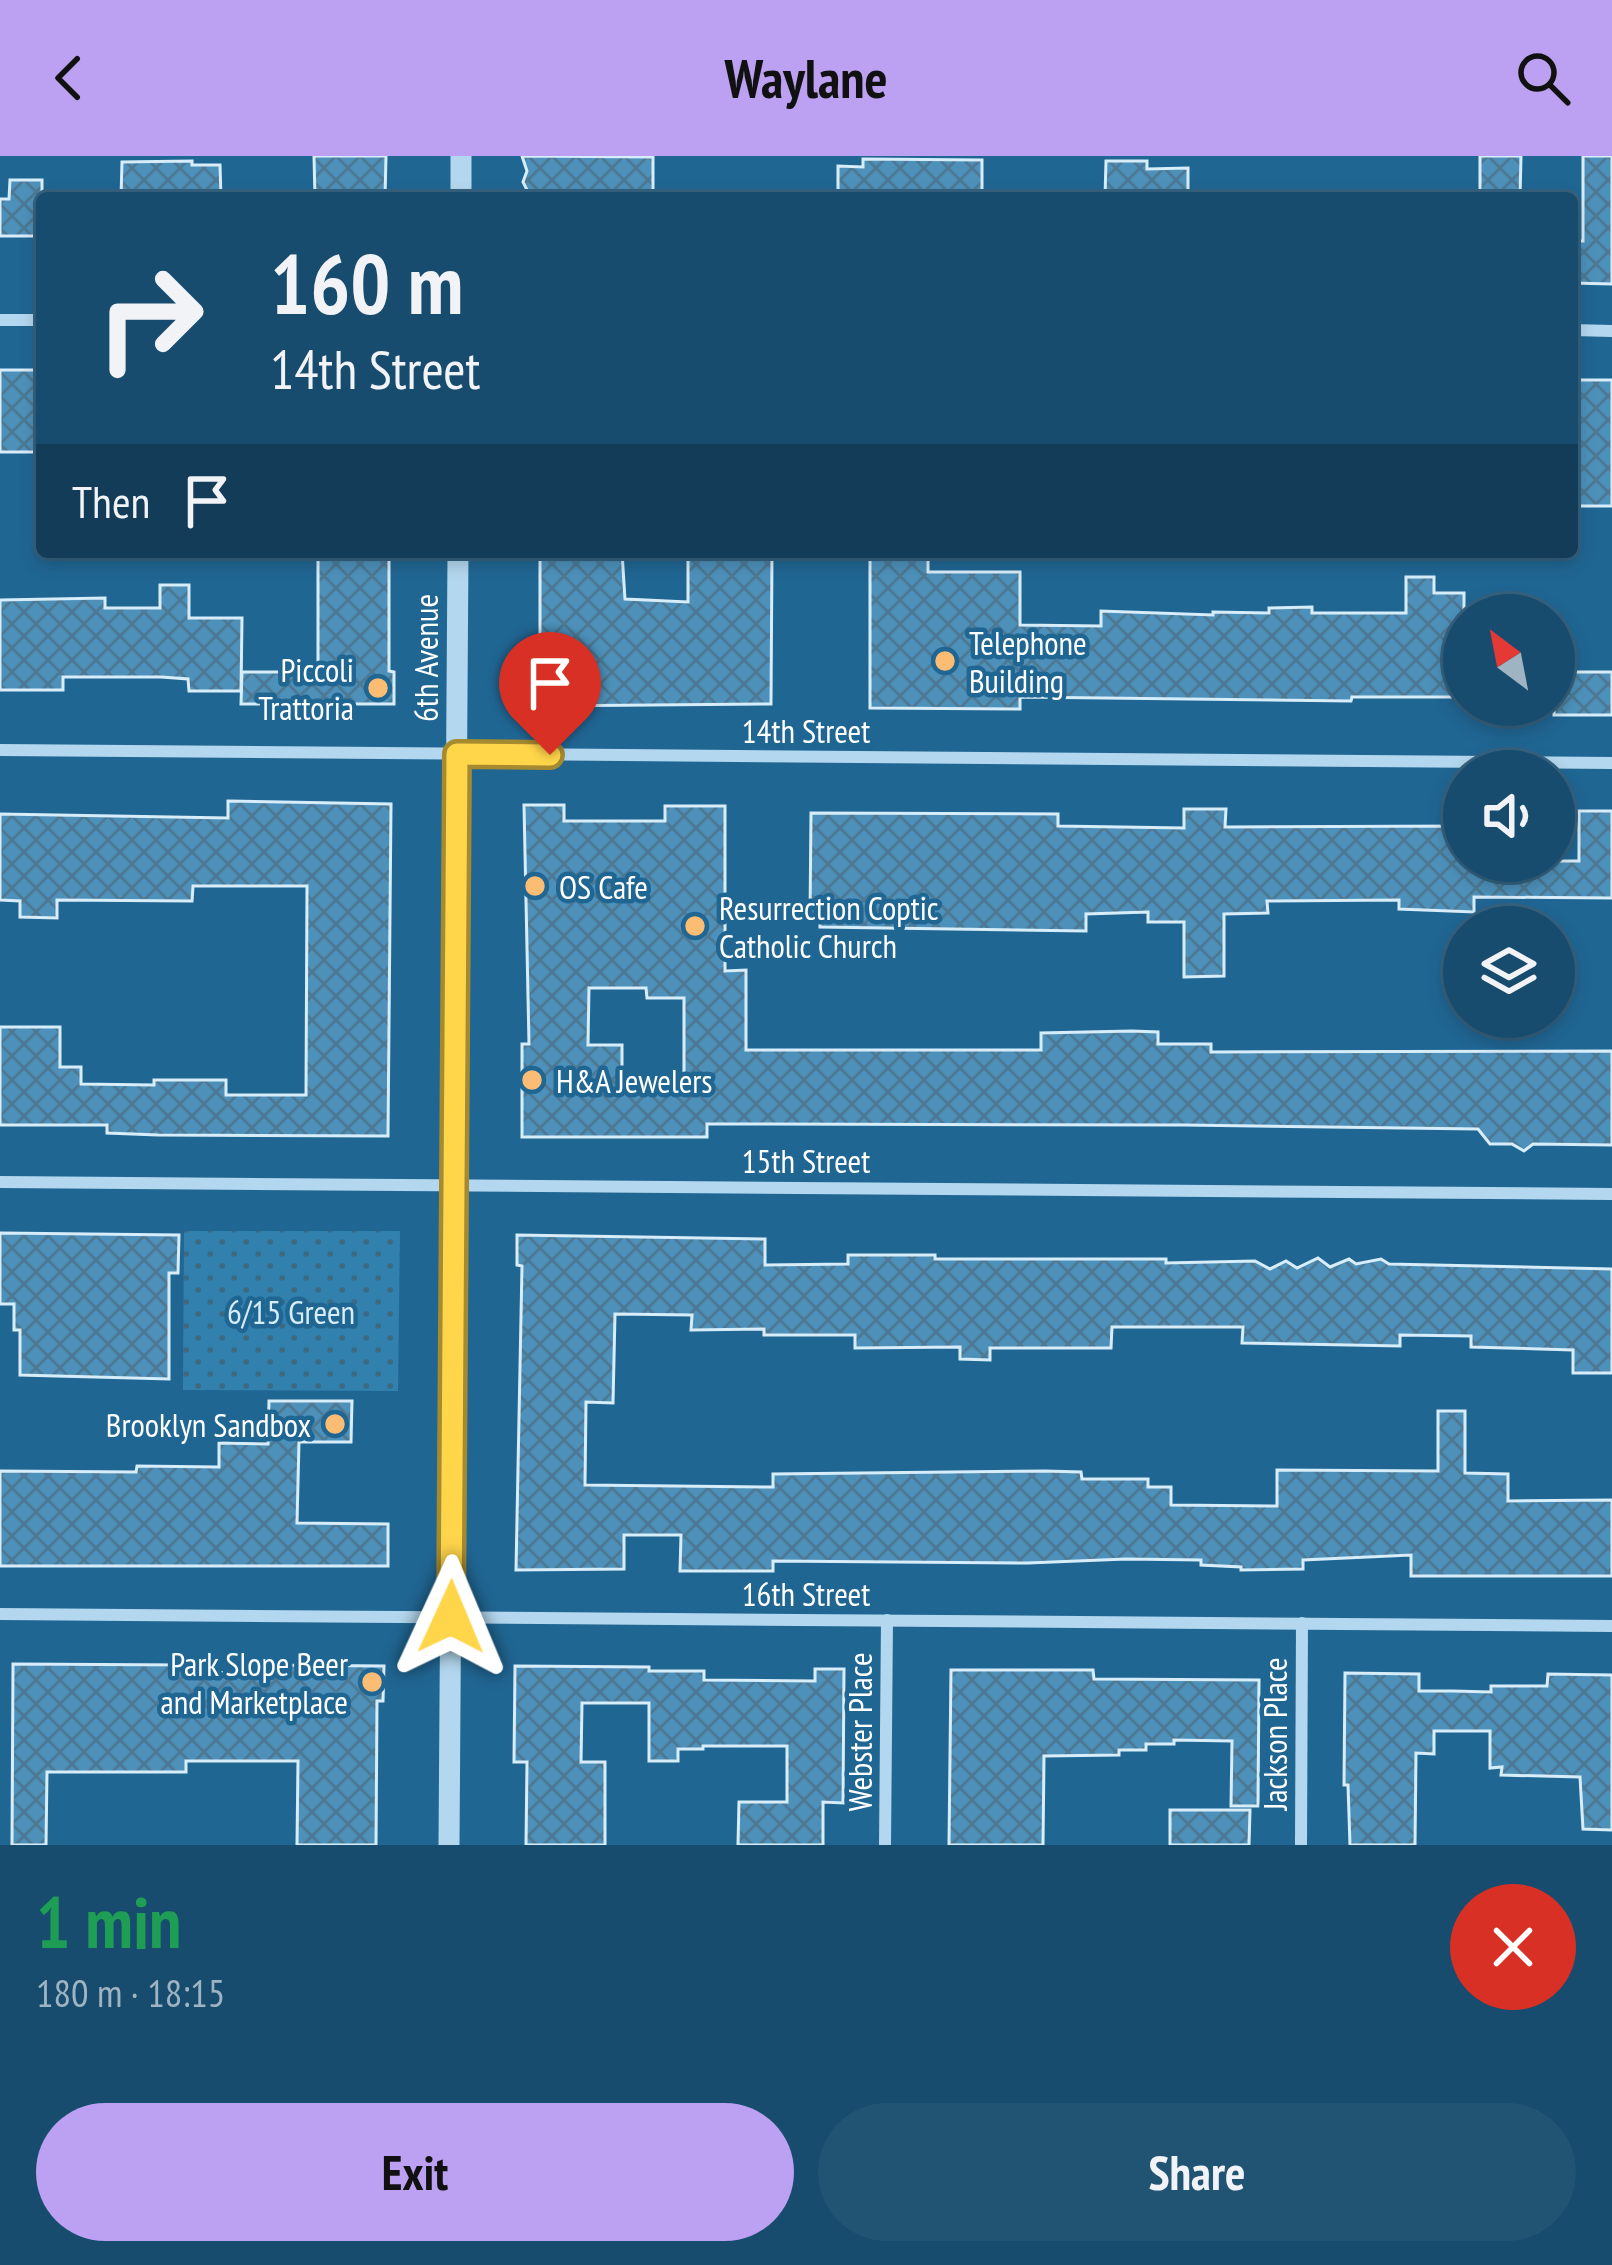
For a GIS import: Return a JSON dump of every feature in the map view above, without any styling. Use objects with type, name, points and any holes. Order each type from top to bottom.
[{"type":"street","points":[[461,156],[461,192]]},
{"type":"street","points":[[0,320],[36,320]]},
{"type":"street","points":[[1578,331],[1612,331]]},
{"type":"street","name":"6th Avenue","points":[[448,1845],[458,558]]},
{"type":"street","name":"14th Street","points":[[0,750],[1612,763]]},
{"type":"street","name":"15th Street","points":[[0,1182],[1612,1194]]},
{"type":"street","name":"16th Street","points":[[0,1614],[1612,1626]]},
{"type":"street","name":"Webster Place","points":[[885,1845],[887,1620]]},
{"type":"street","name":"Jackson Place","points":[[1300,1845],[1302,1623]]},
{"type":"green space","name":"6/15 Green","points":[[184,1231],[400,1231],[398,1391],[183,1390]]},
{"type":"building","points":[[314,156],[386,156],[385,192],[315,192]]},
{"type":"building","points":[[522,156],[653,157],[653,192],[528,192],[523,182],[527,171]]},
{"type":"building","points":[[1480,156],[1521,156],[1520,192],[1480,192]]},
{"type":"building","points":[[1583,156],[1612,156],[1612,284],[1578,283],[1578,241],[1583,241]]},
{"type":"building","points":[[863,159],[982,160],[982,192],[838,192],[838,166],[863,167]]},
{"type":"building","points":[[1106,161],[1147,161],[1147,169],[1188,168],[1188,192],[1105,192]]},
{"type":"building","points":[[122,162],[220,165],[221,192],[121,192]]},
{"type":"building","points":[[10,180],[42,180],[42,192],[36,192],[36,236],[0,236],[0,199],[9,199]]},
{"type":"building","points":[[0,370],[36,370],[36,452],[0,452]]},
{"type":"building","points":[[1578,380],[1612,380],[1612,506],[1578,506]]},
{"type":"building","points":[[318,558],[389,558],[389,671],[394,672],[394,704],[241,704],[242,672],[318,672]]},
{"type":"building","points":[[540,558],[622,558],[625,599],[688,602],[688,558],[772,558],[771,704],[540,706]]},
{"type":"building","points":[[870,558],[928,558],[928,572],[1020,572],[1020,625],[1101,626],[1101,611],[1213,615],[1312,607],[1312,613],[1406,613],[1406,577],[1434,577],[1434,593],[1464,593],[1443,594],[1443,697],[1352,697],[1351,701],[1020,697],[1020,709],[870,708]]},
{"type":"building","points":[[160,585],[189,585],[189,618],[242,618],[241,691],[189,691],[188,679],[161,677],[63,677],[63,690],[0,690],[0,600],[105,598],[105,608],[160,608]]},
{"type":"building","points":[[1575,672],[1612,672],[1612,715],[1575,715]]},
{"type":"building","points":[[228,801],[391,804],[388,1136],[158,1135],[107,1133],[107,1125],[0,1125],[0,1027],[60,1027],[60,1067],[81,1067],[81,1084],[226,1080],[226,1095],[306,1095],[307,886],[193,886],[192,901],[57,900],[57,918],[20,917],[20,901],[0,900],[0,814],[228,818]]},
{"type":"building","points":[[524,805],[564,805],[564,821],[665,821],[665,806],[725,806],[725,971],[746,970],[746,1050],[1041,1050],[1041,1033],[1132,1031],[1158,1032],[1158,1044],[1211,1044],[1211,1052],[1612,1051],[1612,1145],[1533,1144],[1524,1151],[1512,1144],[1490,1144],[1478,1129],[1184,1125],[707,1124],[707,1137],[522,1137],[522,1044],[529,1044]],"holes":[[[589,988],[646,988],[647,998],[684,998],[684,1091],[622,1092],[622,1045],[588,1045]]]},
{"type":"building","points":[[1184,809],[1226,809],[1225,827],[1443,826],[1443,882],[1575,882],[1579,811],[1612,811],[1612,898],[1474,897],[1474,906],[1443,906],[1443,911],[1399,909],[1399,900],[1267,901],[1268,913],[1224,914],[1224,976],[1184,977],[1184,922],[1148,922],[1148,912],[1086,914],[1086,931],[820,927],[820,918],[810,918],[811,813],[1058,814],[1058,826],[1184,828]]},
{"type":"building","points":[[0,1233],[179,1235],[178,1273],[169,1273],[169,1379],[20,1375],[20,1330],[14,1330],[14,1304],[0,1304]]},
{"type":"building","points":[[517,1235],[765,1239],[765,1265],[848,1264],[848,1255],[935,1255],[935,1259],[1255,1261],[1270,1269],[1286,1261],[1297,1268],[1318,1258],[1330,1267],[1349,1259],[1356,1264],[1381,1259],[1389,1264],[1612,1269],[1612,1373],[1573,1373],[1573,1350],[1471,1347],[1471,1336],[1400,1335],[1400,1346],[1242,1343],[1243,1327],[1112,1327],[1111,1348],[990,1348],[990,1360],[960,1359],[960,1347],[855,1348],[855,1335],[691,1330],[692,1315],[615,1314],[613,1403],[586,1402],[585,1485],[773,1487],[773,1474],[1081,1472],[1082,1479],[1148,1479],[1148,1487],[1171,1487],[1171,1505],[1277,1506],[1277,1470],[1438,1471],[1438,1411],[1465,1411],[1465,1473],[1508,1474],[1508,1501],[1612,1500],[1612,1576],[1411,1576],[1411,1555],[1303,1560],[1303,1569],[1241,1570],[1201,1565],[1201,1560],[1126,1559],[773,1561],[773,1571],[680,1571],[681,1535],[624,1535],[624,1569],[516,1570],[522,1266],[517,1265]]},
{"type":"building","points":[[269,1401],[352,1401],[351,1442],[299,1442],[297,1523],[388,1524],[388,1566],[0,1566],[0,1471],[219,1467],[219,1443],[268,1444]]},
{"type":"building","points":[[13,1664],[186,1665],[186,1672],[260,1673],[260,1665],[384,1666],[383,1701],[377,1701],[376,1845],[297,1845],[298,1761],[186,1761],[186,1772],[47,1772],[46,1845],[12,1845]]},
{"type":"building","points":[[515,1666],[704,1671],[704,1680],[815,1681],[815,1669],[844,1669],[843,1803],[823,1802],[823,1845],[738,1845],[739,1802],[787,1802],[787,1746],[703,1746],[678,1749],[678,1761],[649,1761],[649,1703],[582,1703],[581,1762],[605,1762],[605,1845],[526,1845],[527,1762],[514,1762]]},
{"type":"building","points":[[951,1670],[1093,1670],[1094,1679],[1259,1680],[1258,1806],[1231,1806],[1232,1741],[1174,1740],[1174,1744],[1146,1744],[1146,1750],[1119,1750],[1119,1755],[1044,1756],[1043,1845],[949,1845]]},
{"type":"building","points":[[1345,1673],[1419,1674],[1419,1691],[1491,1692],[1491,1686],[1547,1686],[1548,1674],[1612,1675],[1612,1830],[1583,1829],[1580,1777],[1501,1775],[1502,1767],[1490,1768],[1490,1731],[1434,1731],[1434,1754],[1416,1753],[1415,1845],[1350,1845],[1348,1785],[1344,1785]]},
{"type":"building","points":[[1170,1810],[1250,1810],[1249,1845],[1170,1845]]},
{"type":"place","name":"Telephone Building","points":[[945,661]]},
{"type":"place","name":"Piccoli Trattoria","points":[[378,688]]},
{"type":"place","name":"OS Cafe","points":[[535,886]]},
{"type":"place","name":"Resurrection Coptic Catholic Church","points":[[695,926]]},
{"type":"place","name":"H&A Jewelers","points":[[532,1080]]},
{"type":"place","name":"Brooklyn Sandbox","points":[[335,1424]]},
{"type":"place","name":"Park Slope Beer and Marketplace","points":[[372,1682]]},
{"type":"route","points":[[451,1617],[457,754],[550,755]]}]
